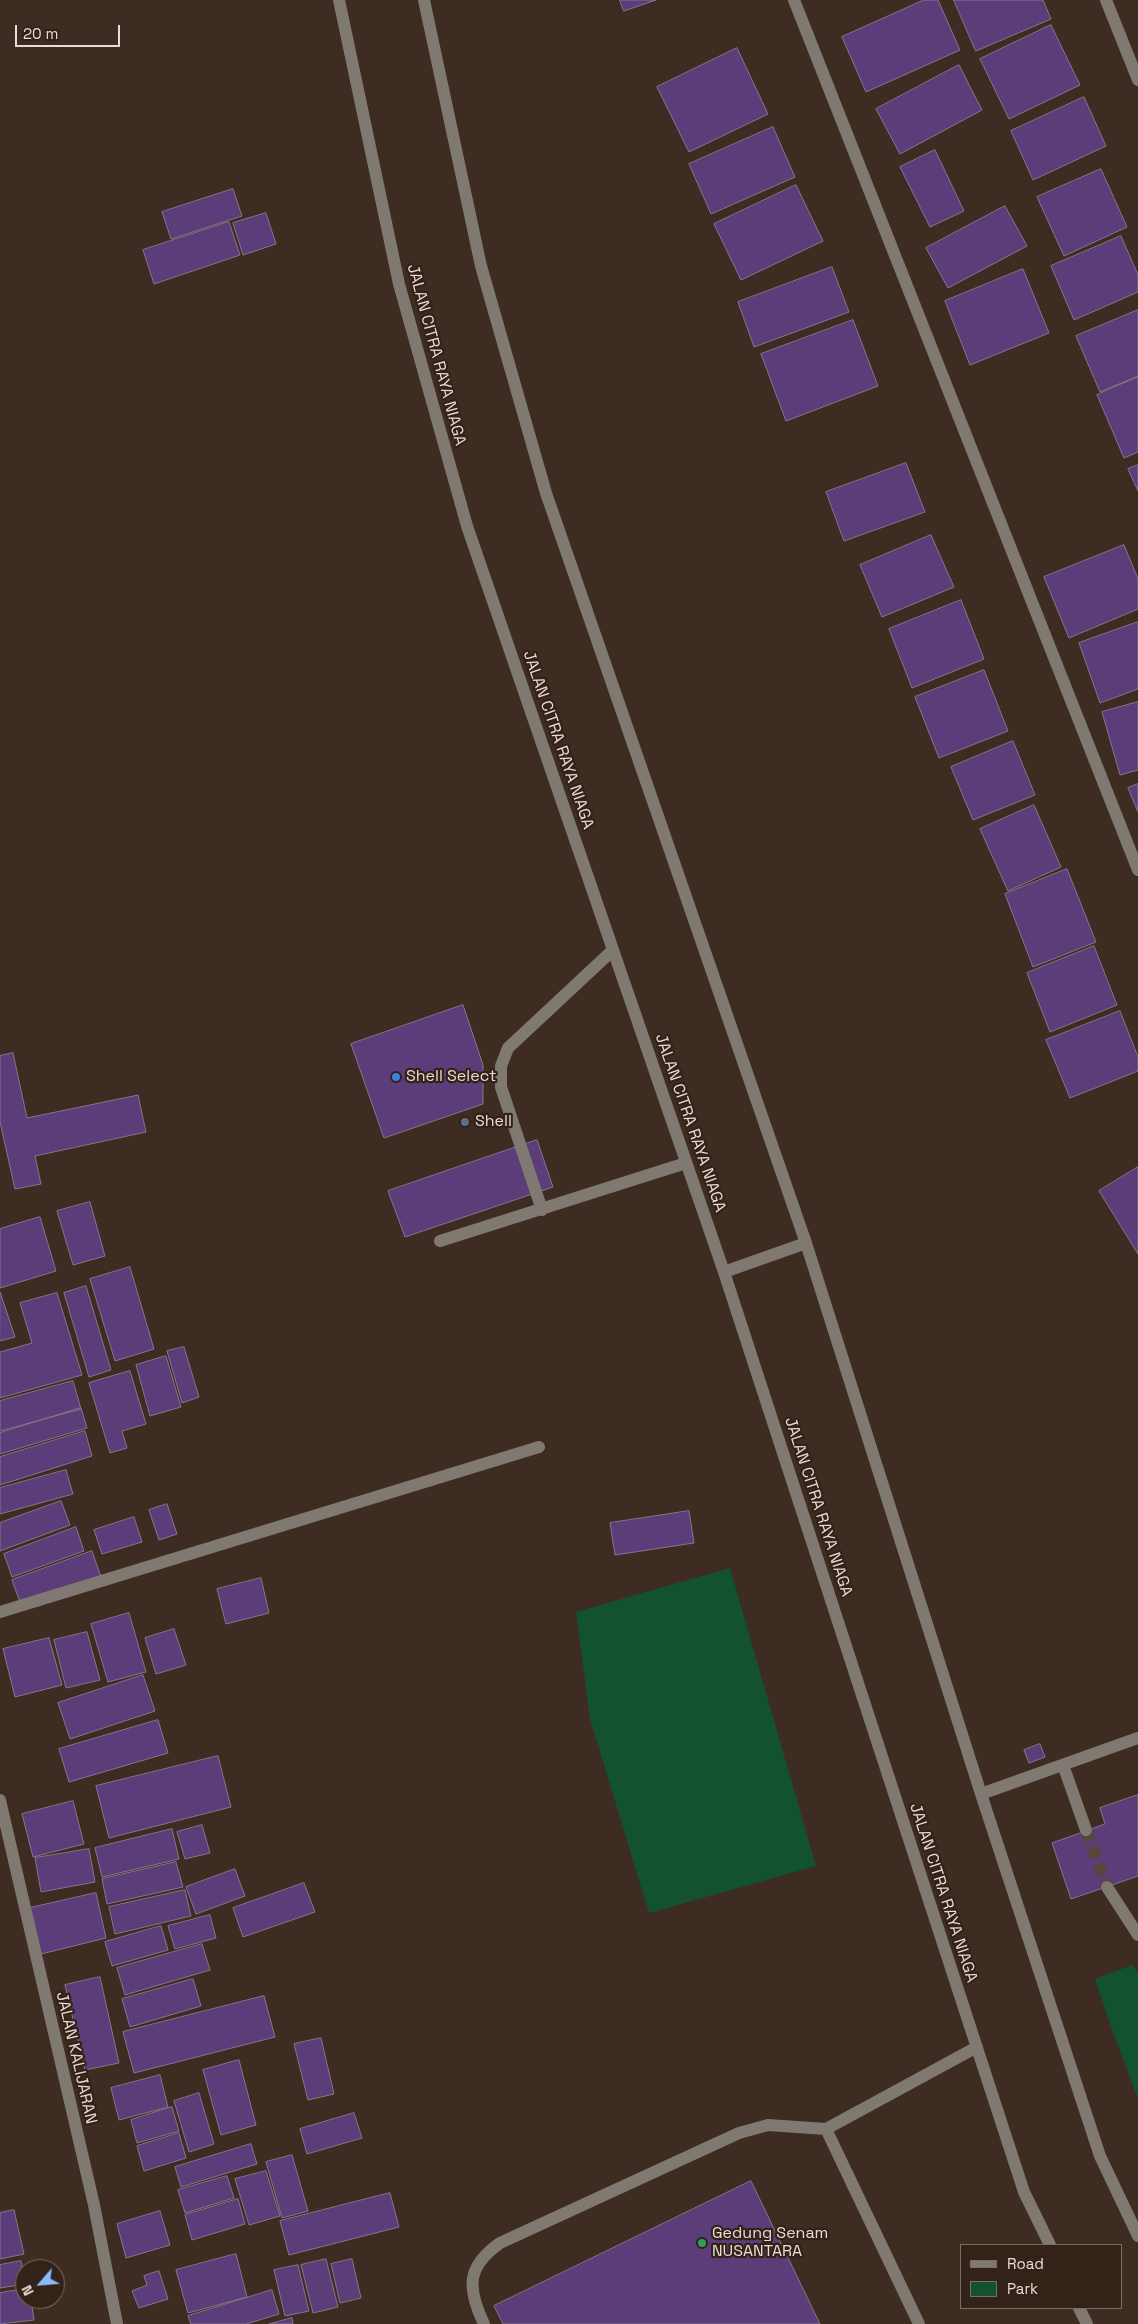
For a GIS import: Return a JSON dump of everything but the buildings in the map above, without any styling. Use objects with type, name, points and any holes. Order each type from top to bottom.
[{"type":"street","name":"JALAN CITRA RAYA NIAGA","points":[[339,0],[398,284],[466,526],[724,1272],[1024,2192],[1050,2244]]},
{"type":"street","points":[[424,0],[481,266],[546,494],[806,1243],[981,1794],[1100,2156],[1138,2236]]},
{"type":"street","points":[[794,0],[1138,870]]},
{"type":"street","points":[[1106,0],[1138,80]]},
{"type":"street","points":[[542,1210],[501,1087],[501,1066],[508,1048],[613,950]]},
{"type":"street","points":[[440,1242],[686,1163]]},
{"type":"street","points":[[724,1272],[806,1243]]},
{"type":"street","points":[[0,1612],[539,1447]]},
{"type":"street","points":[[981,1794],[1138,1738]]},
{"type":"street","points":[[1063,1765],[1086,1830]]},
{"type":"street","name":"JALAN KALIJARAN","points":[[0,1800],[92,2196],[117,2324]]},
{"type":"street","points":[[1107,1887],[1137,1932]]},
{"type":"street","points":[[484,2324],[474,2304],[471,2287],[476,2266],[487,2252],[500,2243],[739,2133],[768,2125],[826,2129],[977,2047]]},
{"type":"street","points":[[826,2129],[919,2324]]},
{"type":"street","points":[[1080,2309],[1087,2324]]},
{"type":"green space","points":[[730,1568],[816,1866],[649,1913],[590,1719],[576,1612]]},
{"type":"green space","points":[[1132,1965],[1138,1973],[1138,2099],[1095,1979]]},
{"type":"tunnel","points":[[1086,1830],[1107,1887]]},
{"type":"place","name":"Shell Select","points":[[396,1077]]},
{"type":"place","name":"Shell","points":[[465,1122]]},
{"type":"place","name":"Gedung Senam NUSANTARA","points":[[702,2243]]}]
